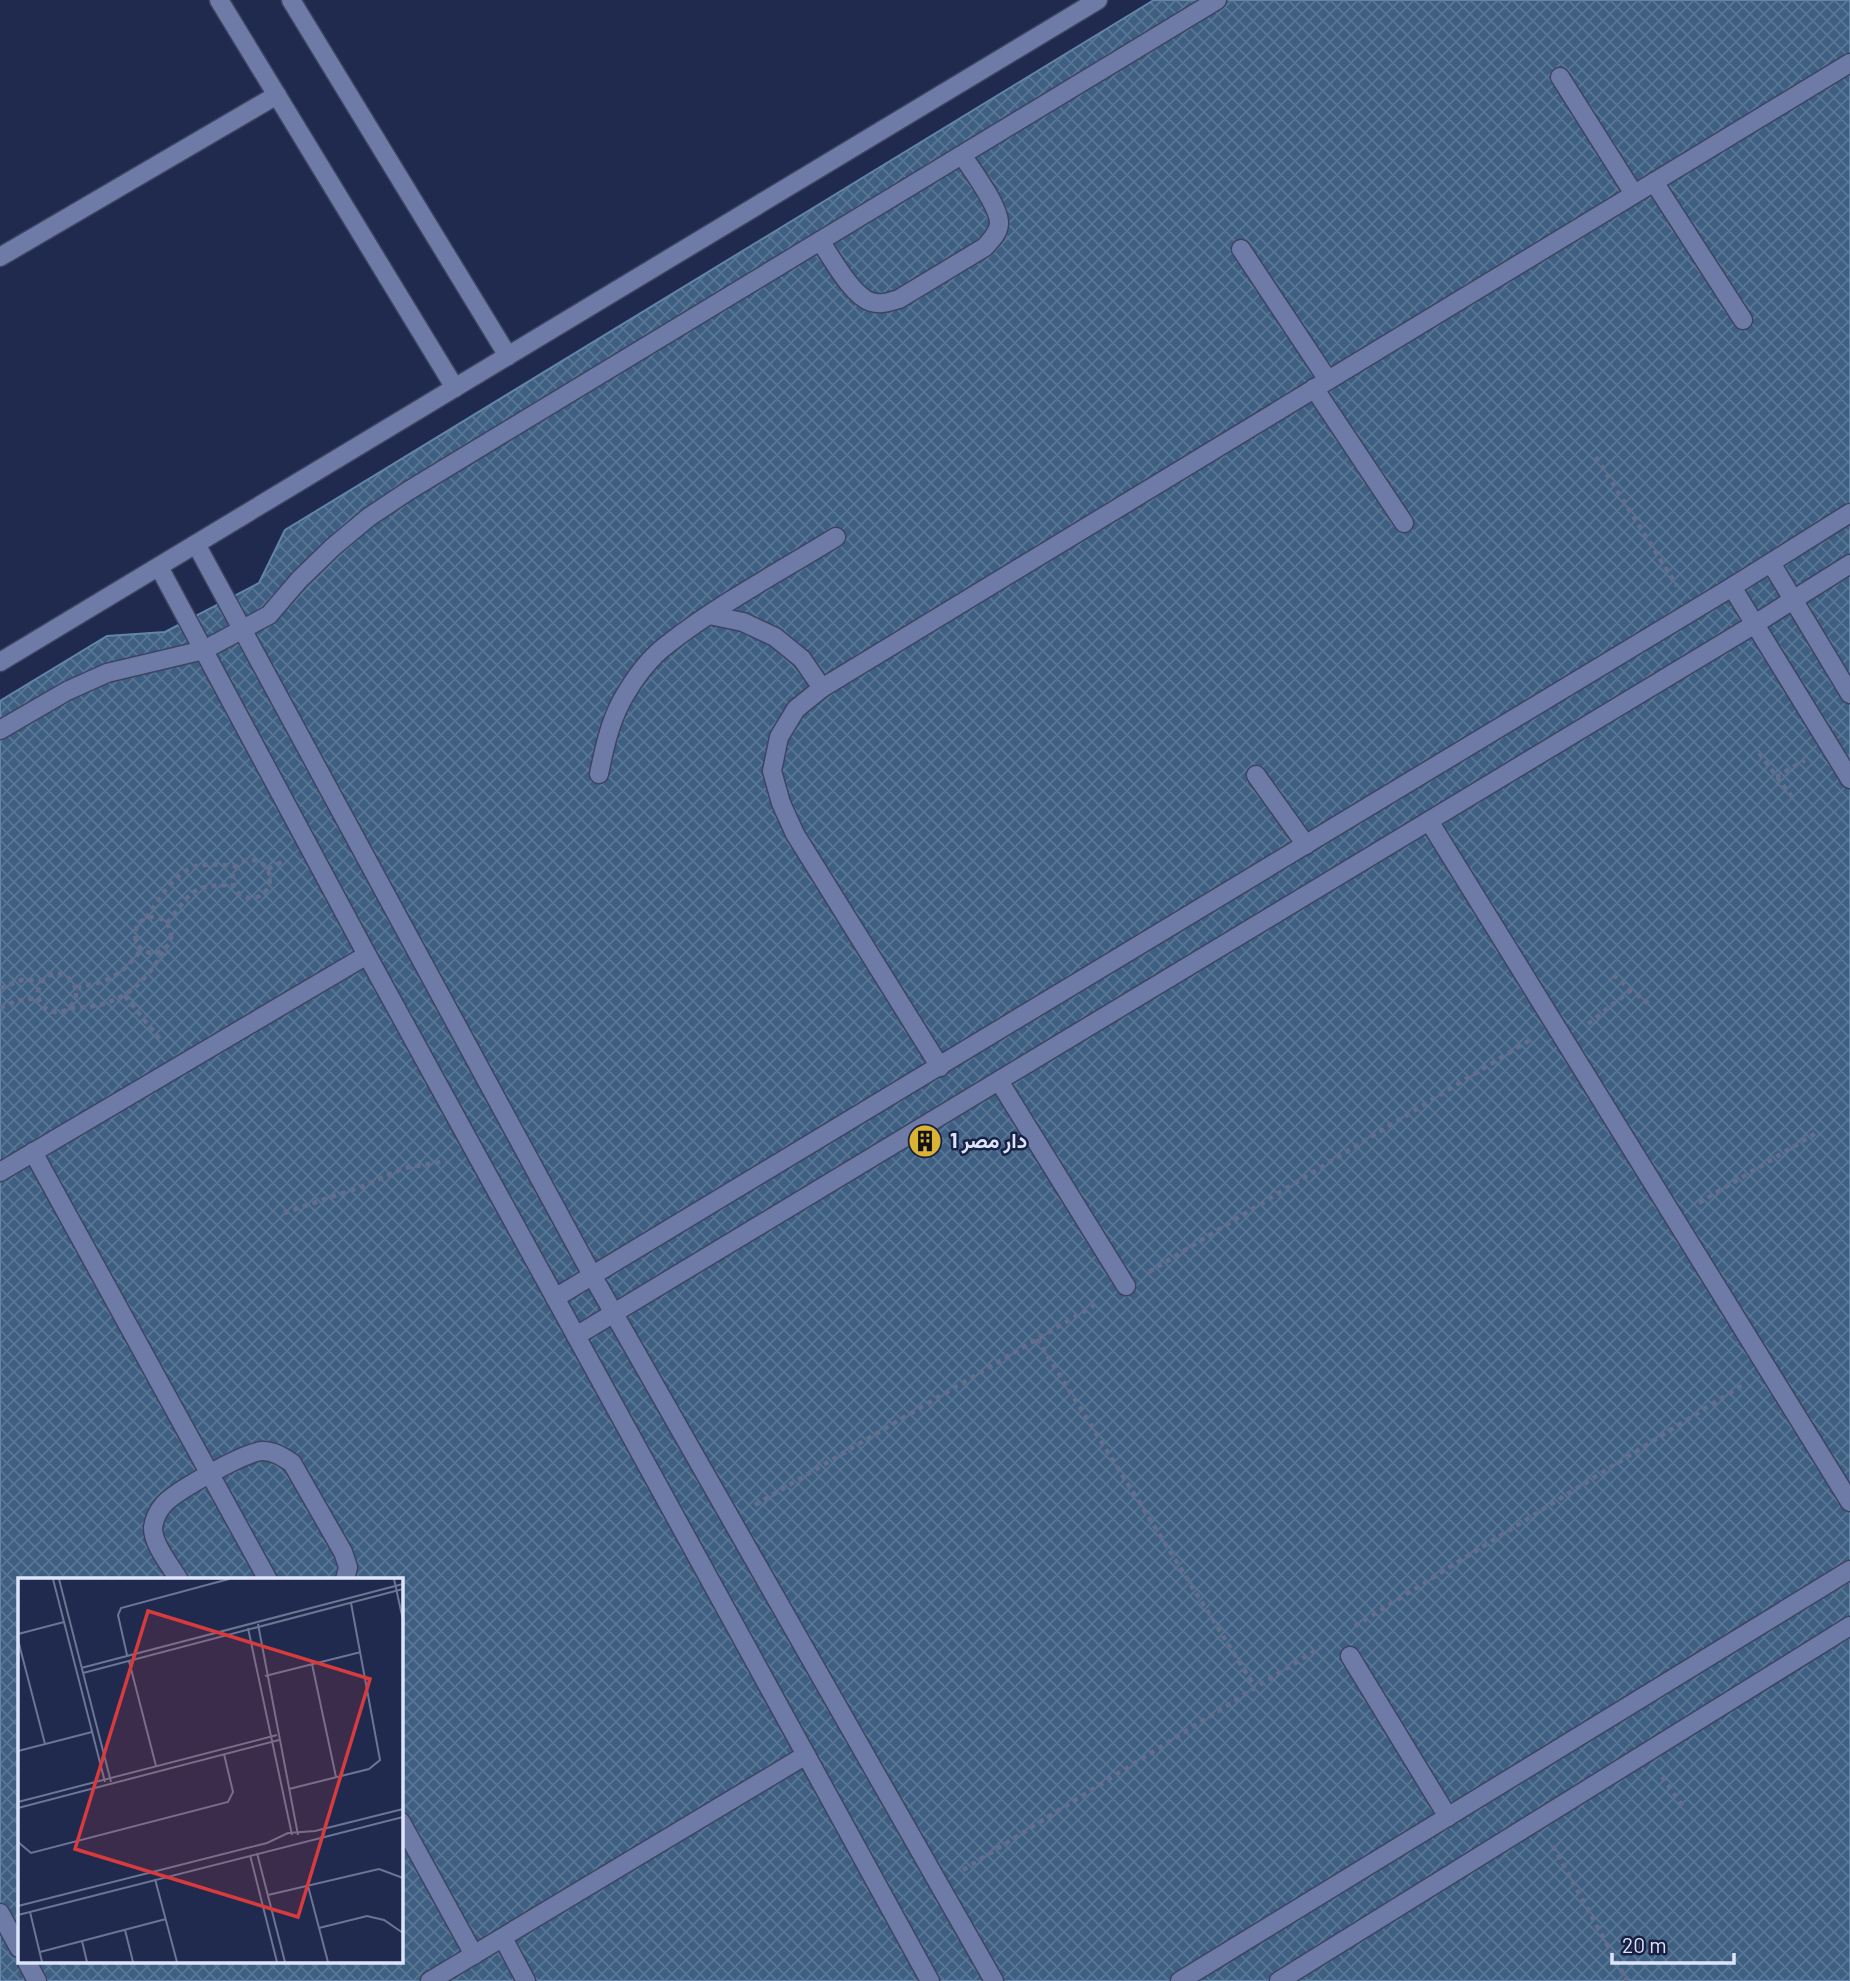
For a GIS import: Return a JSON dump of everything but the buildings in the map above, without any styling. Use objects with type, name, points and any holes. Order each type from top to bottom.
[{"type":"street","points":[[219,0],[455,388]]},
{"type":"street","points":[[291,0],[508,356]]},
{"type":"street","points":[[0,662],[1098,0]]},
{"type":"street","points":[[0,730],[67,691],[107,673],[204,650],[269,615],[308,572],[369,517],[1217,0]]},
{"type":"street","points":[[940,1067],[795,834],[781,803],[772,771],[779,737],[796,709],[822,688],[1850,63]]},
{"type":"street","points":[[1559,77],[1634,194]]},
{"type":"street","points":[[0,257],[277,95]]},
{"type":"street","points":[[820,241],[857,294],[870,302],[884,304],[899,299],[985,247],[994,237],[999,225],[997,211],[962,155]]},
{"type":"street","points":[[1654,182],[1743,320]]},
{"type":"street","points":[[1241,249],[1404,523]]},
{"type":"street","points":[[555,1298],[1693,611],[1850,513]]},
{"type":"street","points":[[600,775],[607,738],[620,704],[641,672],[666,645],[709,615],[836,537]]},
{"type":"street","points":[[196,544],[592,1275],[994,1981]]},
{"type":"street","points":[[1771,563],[1850,694]]},
{"type":"street","points":[[576,1336],[1850,564]]},
{"type":"street","points":[[159,566],[367,955],[930,1981]]},
{"type":"street","points":[[1732,587],[1850,779]]},
{"type":"street","points":[[709,615],[743,622],[775,637],[802,659],[822,688]]},
{"type":"street","points":[[1256,775],[1306,845]]},
{"type":"street","points":[[1429,821],[1850,1502]]},
{"type":"street","points":[[0,1172],[367,955]]},
{"type":"street","points":[[999,1081],[1126,1286]]},
{"type":"street","points":[[33,1152],[267,1578]]},
{"type":"street","points":[[179,1578],[153,1530],[156,1514],[166,1502],[210,1474],[251,1452],[266,1451],[280,1455],[292,1463],[343,1552],[348,1567],[345,1578]]},
{"type":"street","points":[[1180,1981],[1850,1570]]},
{"type":"street","points":[[1279,1981],[1850,1626]]},
{"type":"street","points":[[1350,1656],[1447,1817]]},
{"type":"street","points":[[430,1981],[806,1755]]},
{"type":"street","points":[[402,1824],[474,1955]]},
{"type":"street","points":[[0,1913],[18,1946]]},
{"type":"street","points":[[503,1938],[526,1981]]},
{"type":"street","points":[[28,1964],[37,1981]]},
{"type":"path","points":[[1596,457],[1693,611]]},
{"type":"path","points":[[1759,753],[1795,801]]},
{"type":"path","points":[[253,860],[268,869],[271,880],[267,890],[258,897],[248,898],[238,894],[232,885],[236,866],[243,861],[253,860]]},
{"type":"path","points":[[166,948],[159,953],[150,953],[136,942],[136,933],[138,924],[146,918],[173,881],[199,865],[236,866]]},
{"type":"path","points":[[167,923],[197,889],[232,885]]},
{"type":"path","points":[[70,1008],[76,994],[70,978],[51,974],[42,981],[37,988],[37,998],[42,1007],[50,1012],[89,1008],[125,996],[155,966],[171,940],[172,931],[167,923],[161,918],[146,918]]},
{"type":"path","points":[[75,987],[104,981],[118,974],[142,948]]},
{"type":"path","points":[[1613,975],[1649,1004]]},
{"type":"path","points":[[0,988],[22,980],[42,981]]},
{"type":"path","points":[[1565,1041],[1631,990]]},
{"type":"path","points":[[125,996],[181,1065]]},
{"type":"path","points":[[0,1008],[16,1001],[37,998]]},
{"type":"path","points":[[1674,1218],[1818,1132]]},
{"type":"path","points":[[285,1213],[404,1168],[479,1159]]},
{"type":"path","points":[[1037,1339],[1255,1688]]},
{"type":"path","points":[[1645,1754],[1685,1809]]},
{"type":"path","points":[[1539,1820],[1627,1981]]},
{"type":"place","name":"دار مصر 1","points":[[925,1141]]}]
